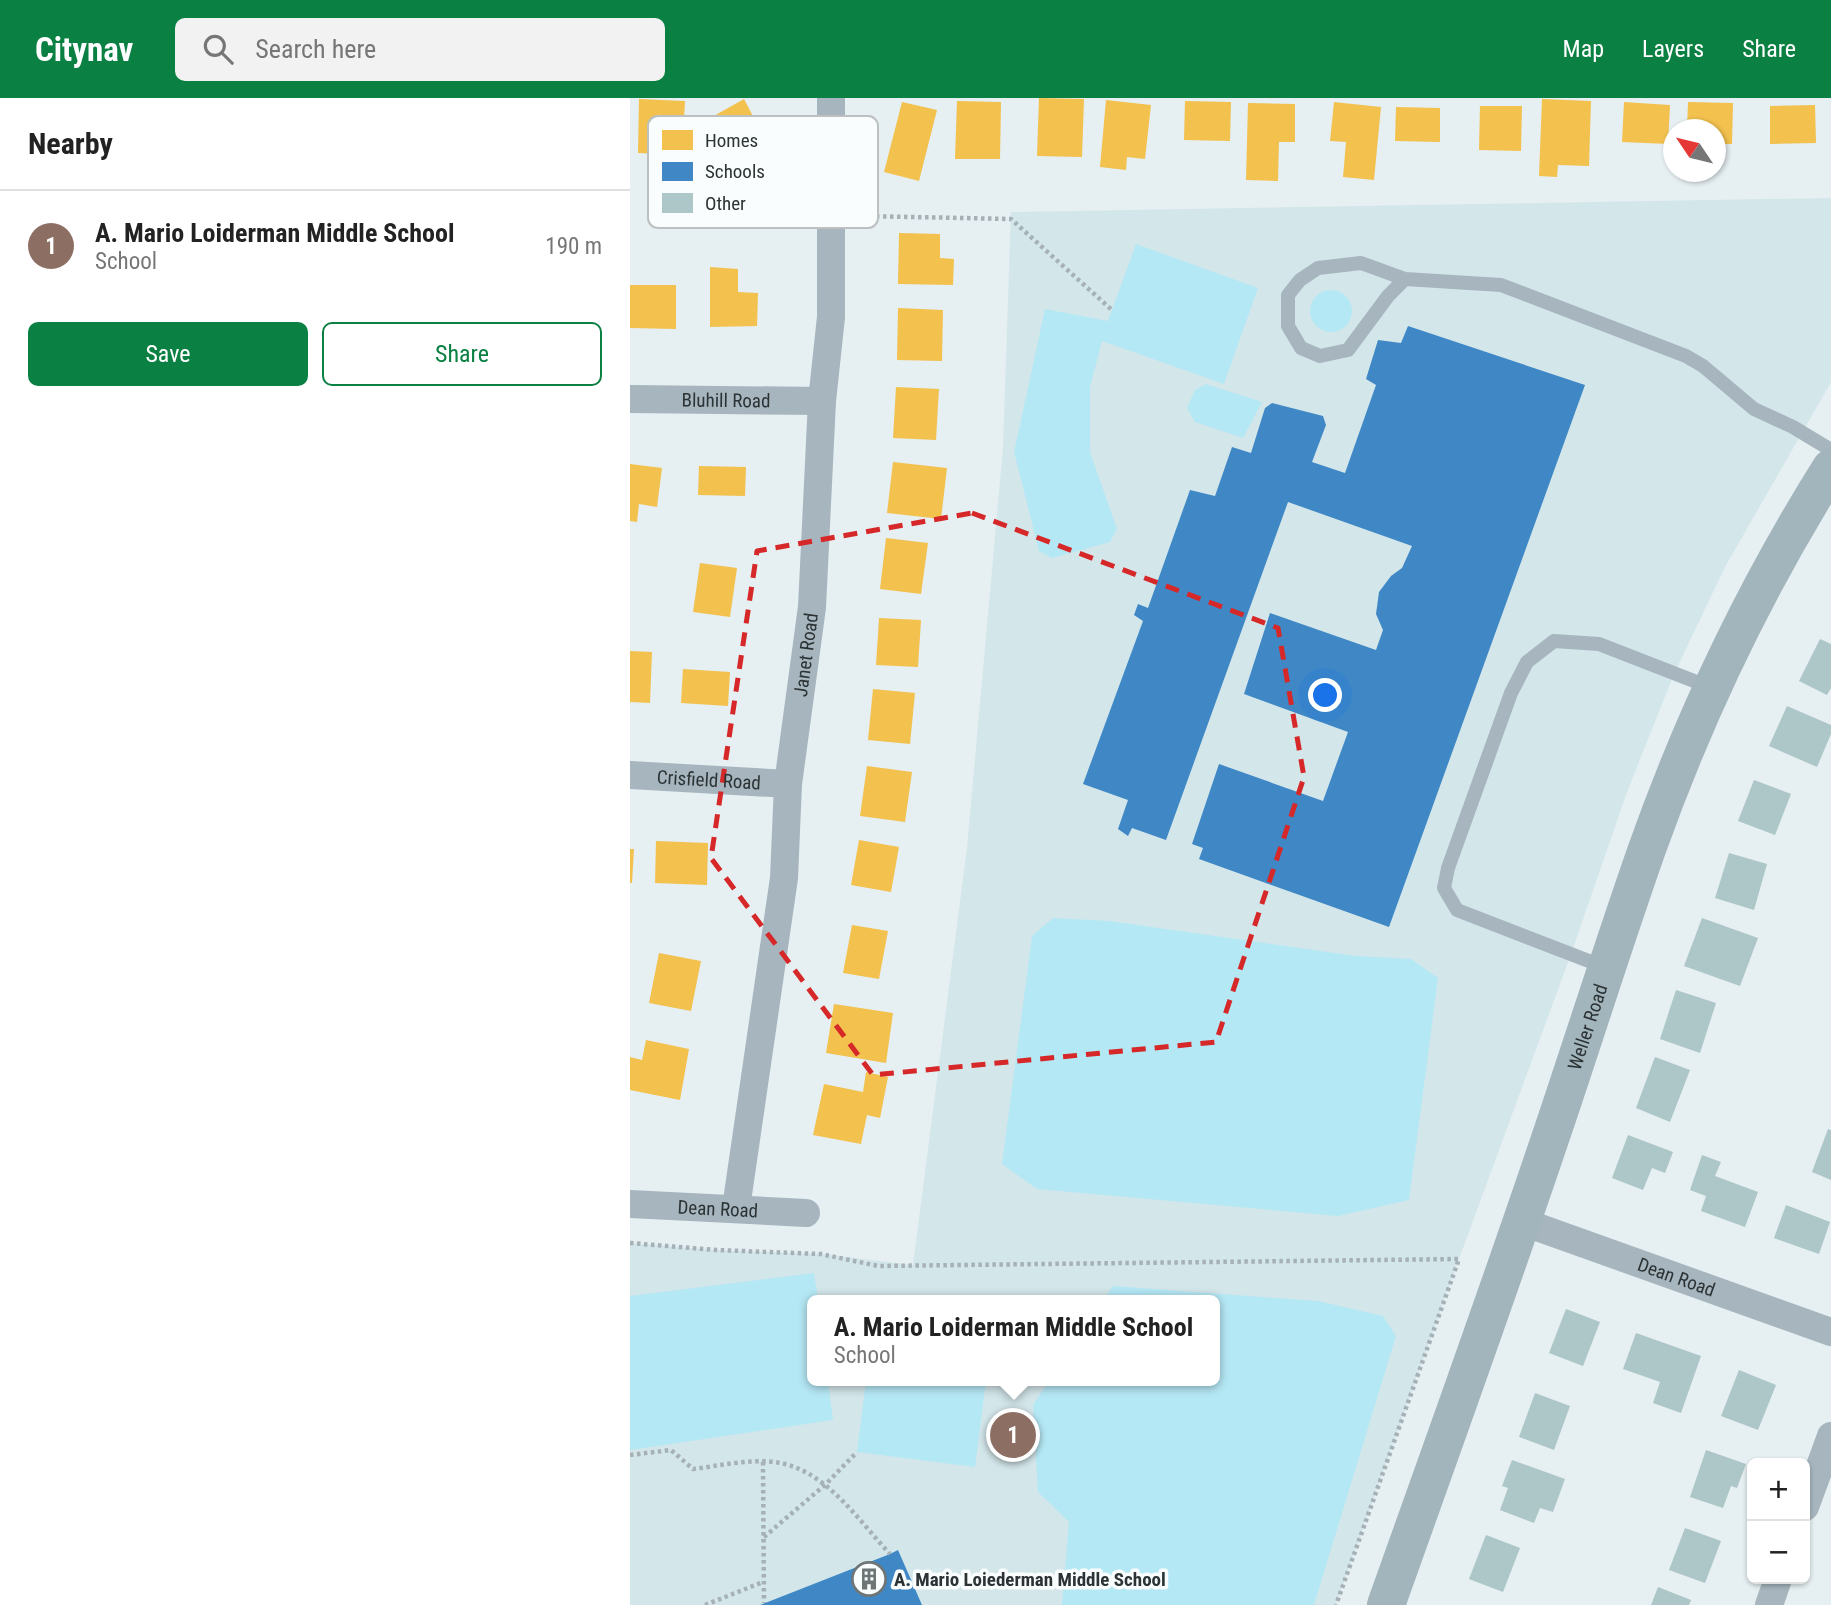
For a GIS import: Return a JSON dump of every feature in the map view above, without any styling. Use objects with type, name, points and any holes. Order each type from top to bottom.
[{"type":"street","name":"Janet Road","points":[[831,98],[831,116]]},
{"type":"street","name":"Janet Road","points":[[736,1208],[784,878],[788,784],[812,607],[822,401],[831,317],[831,228]]},
{"type":"street","name":"Bluhill Road","points":[[630,399],[822,401]]},
{"type":"street","name":"Weller Road","points":[[1386,1605],[1522,1222],[1648,847],[1713,688],[1745,622],[1810,501],[1831,468]]},
{"type":"street","name":"Crisfield Road","points":[[630,775],[788,784]]},
{"type":"street","name":"Dean Road","points":[[630,1204],[806,1213]]},
{"type":"street","name":"Dean Road","points":[[1522,1222],[1831,1332]]},
{"type":"street","points":[[1810,1493],[1831,1436]]},
{"type":"street","points":[[1769,1605],[1776,1584]]},
{"type":"lane","points":[[1405,279],[1388,296],[1348,350],[1321,356],[1301,348],[1288,326],[1288,295],[1300,280],[1318,268],[1361,262],[1405,279],[1501,285],[1686,356],[1703,366],[1754,409],[1793,427],[1831,450]]},
{"type":"lane","points":[[1607,969],[1457,909],[1444,888],[1448,868],[1511,693],[1527,662],[1554,641],[1599,644],[1713,688]]},
{"type":"path","points":[[878,216],[1011,219],[1112,311]]},
{"type":"path","points":[[630,1243],[716,1251],[821,1254],[878,1266],[1459,1259],[1336,1605]]},
{"type":"path","points":[[630,1455],[671,1450],[693,1469],[763,1462],[797,1468],[825,1484],[890,1554]]},
{"type":"path","points":[[763,1537],[825,1484],[857,1452]]},
{"type":"path","points":[[763,1462],[764,1603]]},
{"type":"path","points":[[705,1605],[763,1581]]},
{"type":"highlighted area","points":[[972,513],[1278,628],[1304,777],[1216,1042],[873,1075],[711,858],[757,551]]},
{"type":"shaded area","points":[[1831,198],[1831,382],[1725,567],[1674,674],[1627,792],[1336,1605],[630,1605],[630,1243],[821,1254],[913,1265],[967,848],[1003,448],[1011,212]]},
{"type":"shaded area","points":[[1136,244],[1258,288],[1224,384],[1102,341],[1090,387],[1090,452],[1117,529],[1110,542],[1052,558],[1039,551],[1014,452],[1045,309],[1108,321]]},
{"type":"shaded area","points":[[1331,290],[1346,296],[1352,311],[1346,326],[1331,332],[1316,326],[1310,311],[1316,296]]},
{"type":"shaded area","points":[[1206,384],[1262,402],[1243,438],[1195,422],[1187,408],[1195,390]]},
{"type":"shaded area","points":[[1053,918],[1109,921],[1356,956],[1411,959],[1438,978],[1409,1200],[1338,1216],[1037,1189],[1002,1164],[1032,936]]},
{"type":"shaded area","points":[[814,1273],[817,1295],[807,1295],[807,1386],[829,1386],[833,1420],[630,1450],[630,1296]]},
{"type":"shaded area","points":[[1113,1286],[1318,1301],[1383,1316],[1396,1336],[1314,1605],[1062,1605],[1069,1522],[1038,1492],[1033,1405],[1046,1386],[1220,1386],[1220,1295],[1107,1295]]},
{"type":"shaded area","points":[[865,1386],[985,1386],[975,1467],[857,1452]]},
{"type":"building: Homes","points":[[1039,98],[1084,99],[1082,157],[1037,156]]},
{"type":"building: Homes","points":[[639,99],[685,101],[684,116],[648,116],[648,153],[638,153]]},
{"type":"building: Homes","points":[[744,99],[753,116],[714,116]]},
{"type":"building: Homes","points":[[1542,99],[1591,101],[1589,166],[1558,165],[1557,177],[1539,176]]},
{"type":"building: Homes","points":[[1106,100],[1151,105],[1145,159],[1127,157],[1126,170],[1100,167]]},
{"type":"building: Homes","points":[[957,101],[1001,102],[1000,159],[955,159]]},
{"type":"building: Homes","points":[[1185,101],[1231,102],[1230,141],[1184,140]]},
{"type":"building: Homes","points":[[902,102],[937,110],[919,181],[884,172]]},
{"type":"building: Homes","points":[[1334,102],[1381,107],[1374,180],[1343,177],[1346,142],[1330,141]]},
{"type":"building: Homes","points":[[1624,102],[1670,105],[1669,119],[1663,119],[1663,144],[1622,142]]},
{"type":"building: Homes","points":[[1688,102],[1733,103],[1732,144],[1726,144],[1726,119],[1687,119]]},
{"type":"building: Homes","points":[[1248,103],[1295,104],[1295,142],[1279,142],[1278,181],[1246,180]]},
{"type":"building: Homes","points":[[1815,105],[1816,143],[1770,144],[1770,106]]},
{"type":"building: Homes","points":[[1480,106],[1522,106],[1521,151],[1479,150]]},
{"type":"building: Homes","points":[[1396,107],[1440,108],[1440,142],[1395,141]]},
{"type":"building: Homes","points":[[899,233],[940,234],[940,258],[954,259],[953,285],[898,284]]},
{"type":"building: Homes","points":[[710,267],[738,269],[738,292],[758,293],[757,326],[710,327]]},
{"type":"building: Homes","points":[[630,285],[676,285],[676,329],[630,328]]},
{"type":"building: Homes","points":[[898,308],[943,310],[942,361],[897,360]]},
{"type":"building: Homes","points":[[896,387],[939,389],[936,440],[893,438]]},
{"type":"building: Homes","points":[[893,462],[947,468],[941,519],[887,513]]},
{"type":"building: Homes","points":[[630,464],[662,468],[657,507],[639,504],[637,522],[630,521]]},
{"type":"building: Homes","points":[[699,466],[746,467],[745,496],[698,495]]},
{"type":"building: Homes","points":[[886,538],[928,543],[921,594],[880,589]]},
{"type":"building: Homes","points":[[700,563],[737,568],[730,617],[693,612]]},
{"type":"building: Homes","points":[[879,618],[921,620],[918,667],[876,665]]},
{"type":"building: Homes","points":[[630,651],[652,652],[650,703],[630,702]]},
{"type":"building: Homes","points":[[683,669],[730,672],[728,706],[681,703]]},
{"type":"building: Homes","points":[[873,689],[915,693],[910,744],[868,740]]},
{"type":"building: Homes","points":[[867,766],[912,772],[905,822],[860,816]]},
{"type":"building: Homes","points":[[859,840],[899,847],[891,892],[851,885]]},
{"type":"building: Homes","points":[[656,841],[708,843],[707,885],[655,883]]},
{"type":"building: Homes","points":[[630,849],[634,849],[632,883],[630,883]]},
{"type":"building: Homes","points":[[852,925],[888,931],[879,979],[843,973]]},
{"type":"building: Homes","points":[[659,953],[701,961],[691,1011],[649,1003]]},
{"type":"building: Homes","points":[[834,1004],[893,1013],[886,1063],[826,1053]]},
{"type":"building: Homes","points":[[646,1040],[689,1049],[680,1100],[630,1090],[630,1057],[642,1060]]},
{"type":"building: Homes","points":[[866,1072],[888,1077],[880,1118],[867,1115],[861,1144],[813,1135],[824,1084],[863,1092]]},
{"type":"building: Schools","points":[[1408,326],[1585,385],[1389,927],[1199,859],[1203,848],[1192,844],[1219,764],[1323,801],[1348,732],[1244,694],[1270,613],[1376,650],[1383,630],[1376,614],[1379,592],[1391,576],[1402,568],[1412,546],[1288,502],[1166,840],[1132,828],[1128,836],[1118,829],[1128,800],[1083,784],[1143,621],[1134,615],[1138,604],[1148,608],[1190,490],[1215,496],[1232,447],[1251,453],[1265,408],[1272,403],[1323,416],[1326,425],[1312,462],[1345,473],[1376,385],[1366,379],[1378,340],[1401,343]]},
{"type":"building: Schools","name":"A. Mario Loiederman Middle School","points":[[898,1550],[922,1605],[760,1605],[890,1554]]},
{"type":"building: Other","points":[[1820,639],[1831,644],[1831,688],[1827,695],[1799,681]]},
{"type":"building: Other","points":[[1787,706],[1831,725],[1831,734],[1817,767],[1769,746]]},
{"type":"building: Other","points":[[1754,780],[1791,794],[1775,835],[1738,821]]},
{"type":"building: Other","points":[[1729,853],[1767,864],[1754,910],[1715,898]]},
{"type":"building: Other","points":[[1702,918],[1758,938],[1740,986],[1684,966]]},
{"type":"building: Other","points":[[1676,990],[1716,1003],[1700,1053],[1660,1039]]},
{"type":"building: Other","points":[[1655,1057],[1690,1070],[1670,1122],[1636,1108]]},
{"type":"building: Other","points":[[1828,1129],[1831,1130],[1831,1180],[1812,1172]]},
{"type":"building: Other","points":[[1628,1135],[1673,1152],[1665,1173],[1652,1168],[1643,1190],[1612,1178]]},
{"type":"building: Other","points":[[1702,1155],[1721,1162],[1715,1176],[1758,1192],[1745,1227],[1701,1211],[1706,1196],[1690,1190]]},
{"type":"building: Other","points":[[1786,1205],[1830,1222],[1819,1254],[1774,1238]]},
{"type":"building: Other","points":[[1566,1309],[1600,1322],[1583,1366],[1549,1353]]},
{"type":"building: Other","points":[[1636,1333],[1701,1356],[1681,1413],[1653,1403],[1660,1382],[1623,1369]]},
{"type":"building: Other","points":[[1739,1370],[1776,1385],[1758,1430],[1721,1416]]},
{"type":"building: Other","points":[[1535,1393],[1570,1406],[1554,1450],[1519,1437]]},
{"type":"building: Other","points":[[1706,1450],[1746,1464],[1737,1488],[1731,1486],[1723,1508],[1690,1497]]},
{"type":"building: Other","points":[[1512,1460],[1565,1479],[1553,1512],[1540,1508],[1534,1523],[1500,1510],[1508,1488],[1502,1486]]},
{"type":"building: Other","points":[[1685,1528],[1721,1541],[1705,1583],[1669,1570]]},
{"type":"building: Other","points":[[1486,1535],[1520,1548],[1503,1592],[1469,1579]]},
{"type":"building: Other","points":[[1658,1587],[1691,1600],[1689,1605],[1651,1605]]},
{"type":"place","name":"A. Mario Loiderman Middle School","points":[[1013,1435]]},
{"type":"place","name":"A. Mario Loiederman Middle School","points":[[869,1579]]}]
